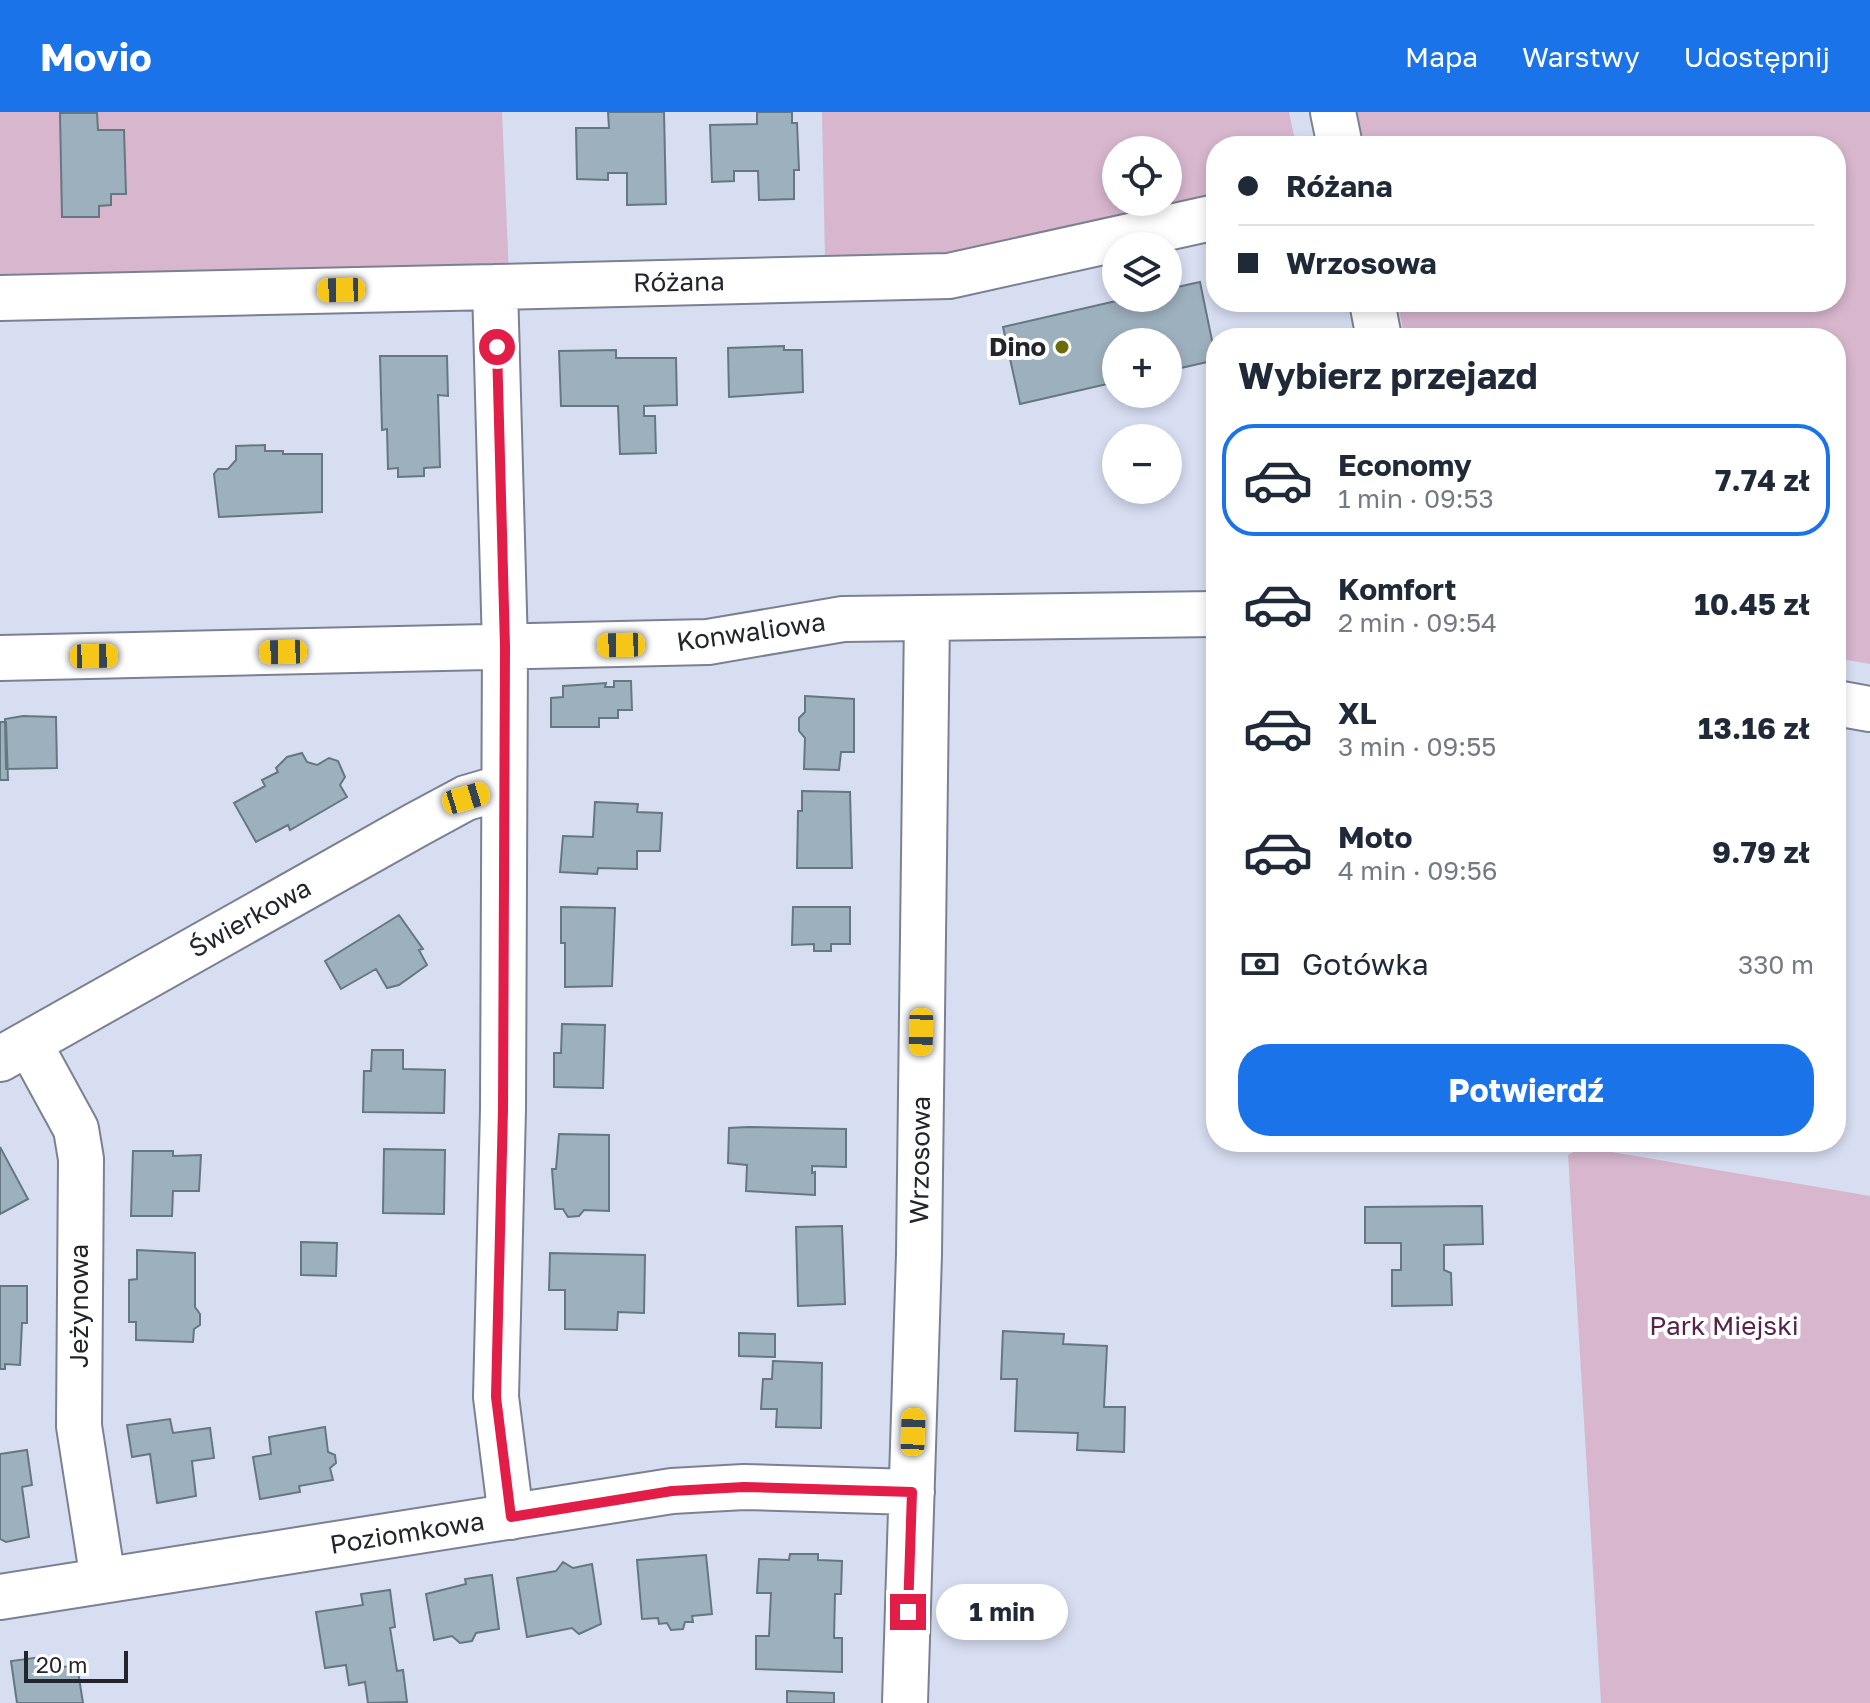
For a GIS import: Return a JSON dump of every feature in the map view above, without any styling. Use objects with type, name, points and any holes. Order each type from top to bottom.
[{"type":"street","points":[[1333,112],[1338,136]]},
{"type":"street","name":"Różana","points":[[0,298],[949,276],[1206,219]]},
{"type":"street","points":[[495,287],[505,647],[503,1109],[496,1384],[511,1517]]},
{"type":"street","name":"Konwaliowa","points":[[0,658],[708,642],[843,619],[1206,614]]},
{"type":"street","name":"Wrzosowa","points":[[905,1703],[912,1492],[927,618]]},
{"type":"street","points":[[1846,705],[1870,709]]},
{"type":"street","name":"Świerkowa","points":[[14,1051],[466,798],[504,787]]},
{"type":"street","name":"Jeżynowa","points":[[14,1051],[76,1129],[81,1159],[79,1426],[103,1580]]},
{"type":"street","name":"Poziomkowa","points":[[0,1597],[672,1491],[744,1487],[912,1492]]},
{"type":"green space","points":[[0,112],[502,112],[510,299],[348,311],[0,320]]},
{"type":"green space","points":[[822,112],[1289,112],[1294,136],[1206,136],[1206,197],[1182,203],[1182,136],[1102,136],[1102,216],[1135,216],[907,278],[825,258]]},
{"type":"green space","points":[[1355,112],[1870,112],[1870,664],[1846,660],[1846,328],[1403,328],[1399,312],[1846,312],[1846,136],[1361,136]]},
{"type":"green space","name":"Park Miejski","points":[[1574,1152],[1612,1152],[1870,1196],[1870,1703],[1601,1703],[1568,1155]]},
{"type":"building","points":[[608,112],[664,112],[666,204],[627,205],[627,173],[608,173],[608,180],[577,179],[576,128],[609,128]]},
{"type":"building","points":[[757,112],[792,112],[792,123],[797,123],[799,170],[794,170],[794,199],[759,200],[758,171],[734,171],[734,181],[712,182],[710,125],[757,124]]},
{"type":"building","points":[[60,113],[97,113],[98,130],[124,130],[126,194],[111,194],[111,205],[99,206],[99,217],[62,217]]},
{"type":"building","name":"Dino","points":[[1200,282],[1209,328],[1206,328],[1206,362],[1182,368],[1182,328],[1102,328],[1102,385],[1020,404],[1003,327],[1102,304],[1102,312],[1182,312],[1182,286]]},
{"type":"building","points":[[784,346],[784,350],[802,350],[803,392],[729,397],[728,348]]},
{"type":"building","points":[[616,350],[616,358],[676,358],[677,405],[644,406],[644,416],[655,416],[656,453],[620,454],[618,406],[561,406],[559,351]]},
{"type":"building","points":[[380,356],[447,356],[448,396],[438,395],[440,467],[424,468],[424,476],[398,477],[398,468],[388,469],[387,429],[382,430]]},
{"type":"building","points":[[265,445],[265,451],[283,451],[283,454],[322,454],[322,512],[219,517],[214,474],[218,469],[228,469],[236,460],[236,446]]},
{"type":"building","points":[[614,681],[631,681],[632,710],[618,710],[618,718],[599,718],[599,727],[551,727],[551,698],[563,697],[563,686],[606,683],[605,687],[614,687]]},
{"type":"building","points":[[805,696],[854,699],[854,752],[841,752],[839,770],[804,769],[805,738],[799,731],[799,718],[805,712]]},
{"type":"building","points":[[56,717],[57,768],[6,769],[5,719]]},
{"type":"building","points":[[0,722],[6,722],[8,780],[0,780]]},
{"type":"building","points":[[302,753],[307,762],[317,765],[329,758],[338,761],[345,777],[340,785],[347,797],[290,830],[288,825],[256,842],[234,803],[265,786],[262,780],[278,772],[276,768],[287,757]]},
{"type":"building","points":[[802,791],[850,792],[852,868],[797,868],[798,811],[802,811]]},
{"type":"building","points":[[595,802],[638,804],[637,812],[662,813],[660,851],[637,851],[637,869],[598,868],[597,874],[560,872],[563,836],[593,837]]},
{"type":"building","points":[[561,907],[615,908],[612,986],[565,987]]},
{"type":"building","points":[[793,907],[850,907],[850,944],[831,944],[831,951],[814,951],[814,944],[792,945]]},
{"type":"building","points":[[399,915],[423,949],[419,950],[427,965],[399,985],[387,988],[376,969],[341,989],[325,961]]},
{"type":"building","points":[[562,1024],[605,1025],[603,1088],[554,1087],[554,1053],[561,1053]]},
{"type":"building","points":[[372,1050],[403,1050],[403,1069],[445,1070],[444,1113],[363,1112],[364,1071],[371,1071]]},
{"type":"building","points":[[729,1128],[846,1129],[846,1167],[812,1166],[815,1195],[746,1191],[747,1165],[728,1163]]},
{"type":"building","points":[[559,1134],[609,1135],[609,1211],[584,1210],[579,1216],[568,1217],[563,1209],[555,1209],[552,1169],[556,1169]]},
{"type":"building","points":[[0,1147],[28,1199],[0,1214]]},
{"type":"building","points":[[384,1149],[445,1150],[444,1214],[383,1213]]},
{"type":"building","points":[[133,1151],[173,1151],[173,1156],[201,1155],[199,1191],[173,1191],[172,1216],[131,1216]]},
{"type":"building","points":[[1482,1206],[1483,1244],[1444,1245],[1444,1270],[1451,1273],[1452,1305],[1392,1306],[1392,1270],[1401,1270],[1401,1243],[1365,1243],[1365,1207]]},
{"type":"building","points":[[842,1226],[845,1304],[798,1306],[796,1227]]},
{"type":"building","points":[[301,1242],[337,1243],[336,1276],[301,1275]]},
{"type":"building","points":[[137,1250],[195,1253],[195,1307],[200,1314],[200,1325],[194,1329],[193,1342],[136,1340],[136,1322],[129,1322],[129,1280],[137,1279]]},
{"type":"building","points":[[550,1253],[645,1255],[644,1313],[618,1312],[617,1330],[565,1329],[565,1290],[549,1290]]},
{"type":"building","points":[[0,1286],[27,1286],[27,1323],[22,1323],[20,1365],[5,1364],[5,1369],[0,1369]]},
{"type":"building","points":[[1003,1331],[1064,1334],[1063,1344],[1107,1346],[1104,1407],[1125,1407],[1124,1452],[1077,1450],[1078,1433],[1015,1431],[1017,1379],[1001,1379]]},
{"type":"building","points":[[739,1333],[775,1334],[775,1357],[739,1356]]},
{"type":"building","points":[[773,1361],[822,1363],[821,1428],[776,1427],[777,1409],[761,1409],[763,1379],[772,1379]]},
{"type":"building","points":[[170,1419],[173,1433],[210,1428],[214,1458],[192,1461],[196,1496],[157,1503],[150,1454],[132,1457],[127,1425]]},
{"type":"building","points":[[325,1427],[328,1452],[335,1455],[336,1463],[330,1468],[333,1480],[299,1486],[300,1492],[260,1499],[253,1457],[271,1454],[269,1437]]},
{"type":"building","points":[[27,1450],[32,1485],[22,1487],[29,1537],[6,1542],[0,1539],[0,1454]]},
{"type":"building","points":[[790,1554],[818,1554],[818,1560],[842,1561],[841,1594],[835,1594],[834,1638],[842,1638],[842,1672],[756,1669],[756,1636],[769,1636],[771,1593],[757,1593],[759,1559],[789,1560]]},
{"type":"building","points":[[706,1555],[712,1614],[692,1616],[693,1622],[685,1622],[683,1629],[671,1630],[667,1623],[659,1624],[658,1618],[642,1619],[637,1560]]},
{"type":"building","points":[[563,1562],[573,1568],[592,1564],[601,1624],[579,1634],[572,1628],[527,1637],[517,1578],[556,1571]]},
{"type":"building","points":[[492,1575],[499,1629],[476,1633],[472,1641],[460,1643],[452,1636],[434,1640],[426,1594],[466,1584],[465,1579]]},
{"type":"building","points":[[390,1590],[395,1627],[390,1628],[397,1671],[403,1670],[407,1702],[368,1703],[365,1682],[349,1685],[346,1665],[325,1668],[316,1612],[363,1605],[361,1594]]},
{"type":"building","points":[[41,1657],[43,1670],[77,1665],[83,1703],[17,1703],[11,1661]]},
{"type":"building","points":[[787,1691],[834,1693],[834,1703],[787,1703]]},
{"type":"place","name":"Dino","points":[[1062,347]]},
{"type":"route","points":[[497,347],[505,647],[503,1109],[496,1397],[511,1517],[672,1491],[744,1487],[912,1492],[908,1612]]}]
